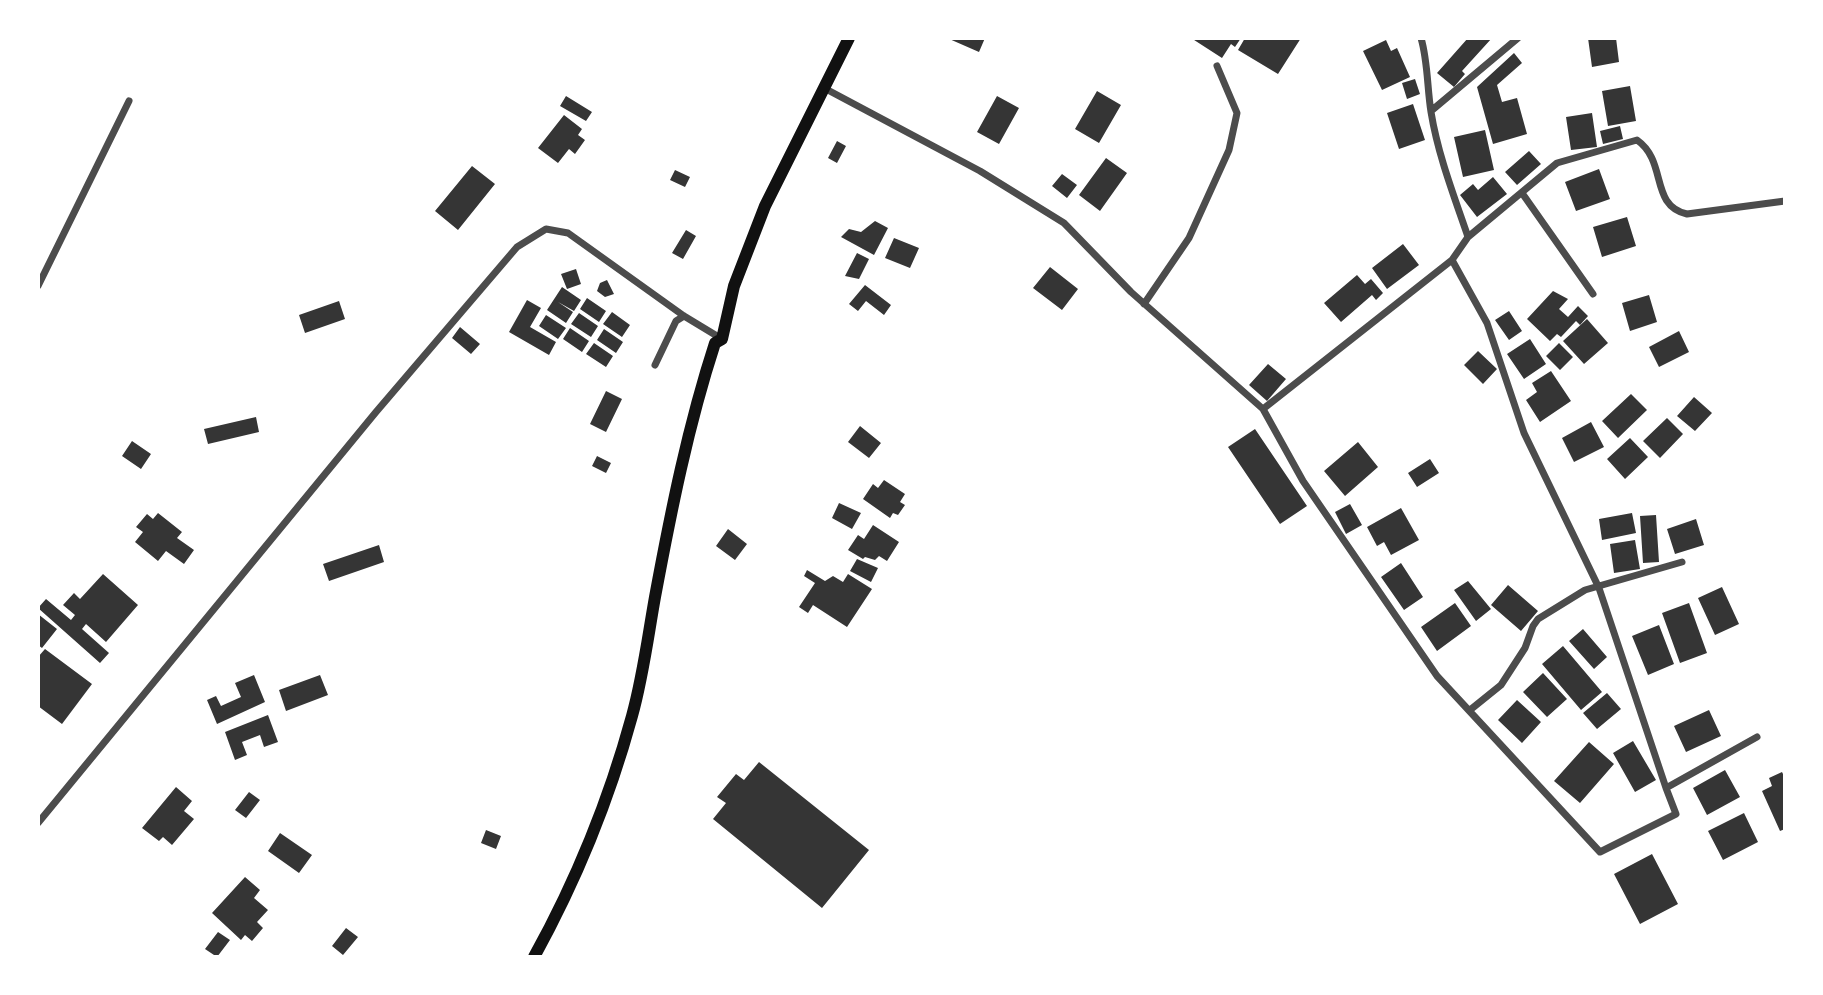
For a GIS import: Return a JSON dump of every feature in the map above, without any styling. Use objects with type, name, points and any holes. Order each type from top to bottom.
[{"type":"main road","points":[[534,957],[579,868],[614,779],[633,712],[673,501],[695,407],[715,343],[722,339],[734,286],[765,206],[849,38]]},
{"type":"street","points":[[1421,38],[1441,157],[1468,237]]},
{"type":"street","points":[[1431,111],[1518,38]]},
{"type":"street","points":[[1144,304],[1189,238],[1229,150],[1237,113],[1217,66]]},
{"type":"street","points":[[824,88],[980,171],[1064,223],[1144,304],[1263,409],[1303,481],[1437,676],[1600,852],[1676,814],[1599,588],[1524,433],[1487,323],[1452,260]]},
{"type":"street","points":[[38,286],[129,101]]},
{"type":"street","points":[[1263,409],[1452,260],[1468,237],[1557,163],[1637,140],[1652,155],[1667,205],[1674,211],[1687,214],[1785,201]]},
{"type":"street","points":[[1522,193],[1593,294]]},
{"type":"street","points":[[38,823],[376,412],[517,247],[546,229],[568,233],[684,316],[722,339]]},
{"type":"street","points":[[655,365],[676,321],[684,316]]},
{"type":"street","points":[[1470,710],[1506,678],[1538,619],[1585,590],[1682,562]]},
{"type":"street","points":[[1666,788],[1757,737]]},
{"type":"building","points":[[947,38],[985,38],[979,52]]},
{"type":"building","points":[[1191,38],[1241,38],[1235,47],[1231,44],[1222,58]]},
{"type":"building","points":[[1245,38],[1301,38],[1278,74],[1238,50]]},
{"type":"building","points":[[1468,38],[1492,38],[1462,71],[1465,74],[1454,87],[1437,73]]},
{"type":"building","points":[[1588,38],[1616,38],[1619,62],[1592,67]]},
{"type":"building","points":[[1386,40],[1391,51],[1397,48],[1410,77],[1382,90],[1363,51]]},
{"type":"building","points":[[1514,53],[1522,63],[1497,85],[1502,102],[1517,98],[1527,134],[1493,144],[1477,87]]},
{"type":"building","points":[[1415,79],[1420,94],[1407,99],[1402,83]]},
{"type":"building","points":[[1630,86],[1636,121],[1608,126],[1602,91]]},
{"type":"building","points":[[1097,91],[1121,105],[1099,143],[1075,129]]},
{"type":"building","points":[[566,96],[592,112],[586,121],[560,106]]},
{"type":"building","points":[[997,96],[1019,108],[999,144],[977,132]]},
{"type":"building","points":[[1413,104],[1425,140],[1399,149],[1387,113]]},
{"type":"building","points":[[1592,113],[1597,147],[1571,150],[1566,117]]},
{"type":"building","points":[[564,115],[582,129],[578,135],[585,140],[575,154],[569,149],[558,163],[538,148]]},
{"type":"building","points":[[1620,126],[1623,139],[1603,144],[1600,131]]},
{"type":"building","points":[[1485,130],[1494,170],[1463,177],[1454,137]]},
{"type":"building","points":[[837,141],[846,146],[837,163],[828,158]]},
{"type":"building","points":[[1529,151],[1541,164],[1517,185],[1505,172]]},
{"type":"building","points":[[1106,158],[1127,173],[1100,211],[1079,195]]},
{"type":"building","points":[[472,166],[495,184],[458,230],[435,211]]},
{"type":"building","points":[[1599,169],[1610,199],[1576,211],[1565,182]]},
{"type":"building","points":[[675,170],[690,177],[685,187],[670,180]]},
{"type":"building","points":[[1062,174],[1077,185],[1067,198],[1052,186]]},
{"type":"building","points":[[1493,177],[1507,194],[1477,217],[1460,195],[1473,184],[1478,190]]},
{"type":"building","points":[[1627,217],[1636,246],[1602,257],[1593,227]]},
{"type":"building","points":[[875,221],[888,228],[874,255],[841,237],[849,229],[861,232]]},
{"type":"building","points":[[686,230],[696,236],[683,259],[672,253]]},
{"type":"building","points":[[894,238],[919,248],[910,268],[885,258]]},
{"type":"building","points":[[1403,244],[1419,265],[1387,289],[1372,268]]},
{"type":"building","points":[[857,253],[869,259],[859,279],[845,276]]},
{"type":"building","points":[[1050,267],[1078,289],[1062,310],[1033,288]]},
{"type":"building","points":[[576,269],[581,284],[567,289],[561,274]]},
{"type":"building","points":[[1357,275],[1365,284],[1371,279],[1383,293],[1376,300],[1372,295],[1341,322],[1324,303]]},
{"type":"building","points":[[607,280],[614,294],[605,297],[597,291],[600,283]]},
{"type":"building","points":[[865,285],[891,305],[884,315],[866,301],[858,311],[849,304]]},
{"type":"building","points":[[562,287],[581,300],[574,311],[558,302],[573,312],[566,323],[547,310]]},
{"type":"building","points":[[1553,291],[1568,299],[1559,309],[1568,317],[1578,306],[1588,316],[1580,325],[1576,321],[1561,337],[1557,334],[1550,341],[1527,319]]},
{"type":"building","points":[[1649,295],[1657,322],[1630,331],[1622,303]]},
{"type":"building","points":[[587,298],[606,311],[599,322],[580,309]]},
{"type":"building","points":[[527,300],[541,308],[530,327],[556,342],[549,355],[509,332]]},
{"type":"building","points":[[339,301],[345,319],[305,333],[299,315]]},
{"type":"building","points":[[1509,311],[1522,331],[1509,340],[1495,320]]},
{"type":"building","points":[[612,312],[630,325],[622,337],[603,324]]},
{"type":"building","points":[[579,313],[598,326],[591,337],[571,324]]},
{"type":"building","points":[[546,315],[566,328],[558,339],[539,326]]},
{"type":"building","points":[[1587,319],[1608,343],[1584,364],[1563,341]]},
{"type":"building","points":[[460,327],[480,344],[471,354],[452,338]]},
{"type":"building","points":[[570,328],[589,341],[582,352],[563,339]]},
{"type":"building","points":[[604,329],[623,342],[616,353],[597,340]]},
{"type":"building","points":[[1679,331],[1689,352],[1659,367],[1649,347]]},
{"type":"building","points":[[1530,339],[1546,364],[1524,379],[1507,354]]},
{"type":"building","points":[[594,343],[613,356],[606,367],[586,354]]},
{"type":"building","points":[[1559,343],[1573,357],[1560,370],[1546,356]]},
{"type":"building","points":[[1478,351],[1497,369],[1483,384],[1464,365]]},
{"type":"building","points":[[1268,364],[1286,379],[1267,401],[1249,385]]},
{"type":"building","points":[[1551,371],[1571,401],[1540,422],[1526,400],[1537,392],[1532,383]]},
{"type":"building","points":[[606,391],[622,399],[606,432],[590,424]]},
{"type":"building","points":[[1631,394],[1647,410],[1618,438],[1602,421]]},
{"type":"building","points":[[1694,397],[1712,413],[1695,431],[1677,416]]},
{"type":"building","points":[[256,417],[259,432],[208,444],[204,429]]},
{"type":"building","points":[[1667,418],[1683,434],[1660,458],[1643,441]]},
{"type":"building","points":[[1591,422],[1604,447],[1574,462],[1562,438]]},
{"type":"building","points":[[860,426],[881,443],[869,458],[848,442]]},
{"type":"building","points":[[1255,429],[1307,506],[1280,524],[1228,447]]},
{"type":"building","points":[[1630,438],[1648,457],[1625,479],[1607,459]]},
{"type":"building","points":[[132,441],[151,454],[141,469],[122,456]]},
{"type":"building","points":[[1358,442],[1378,467],[1345,496],[1324,471]]},
{"type":"building","points":[[597,456],[611,463],[606,473],[592,466]]},
{"type":"building","points":[[1430,459],[1439,473],[1417,487],[1408,473]]},
{"type":"building","points":[[884,480],[905,494],[900,502],[905,505],[898,515],[893,513],[890,518],[863,499],[873,484],[878,488]]},
{"type":"building","points":[[839,503],[861,513],[852,529],[832,518]]},
{"type":"building","points":[[1350,504],[1362,525],[1346,534],[1335,512]]},
{"type":"building","points":[[1401,508],[1419,540],[1391,555],[1384,542],[1377,546],[1367,527]]},
{"type":"building","points":[[158,513],[182,532],[177,538],[194,550],[184,564],[166,551],[158,561],[135,542],[143,532],[136,527],[147,514],[153,519]]},
{"type":"building","points":[[1632,513],[1636,533],[1602,540],[1599,519]]},
{"type":"building","points":[[1656,515],[1659,562],[1643,563],[1640,516]]},
{"type":"building","points":[[1696,519],[1704,545],[1675,554],[1667,529]]},
{"type":"building","points":[[873,525],[899,542],[887,561],[879,556],[875,560],[863,559],[848,550],[858,535],[864,539]]},
{"type":"building","points":[[728,529],[747,544],[735,560],[716,546]]},
{"type":"building","points":[[1635,540],[1640,569],[1614,573],[1610,544]]},
{"type":"building","points":[[379,545],[384,562],[329,581],[323,564]]},
{"type":"building","points":[[857,559],[878,568],[871,582],[850,571]]},
{"type":"building","points":[[1401,563],[1423,597],[1404,610],[1381,577]]},
{"type":"building","points":[[807,570],[825,581],[833,576],[843,582],[848,574],[872,589],[847,627],[813,605],[808,613],[799,607],[815,583],[804,576]]},
{"type":"building","points":[[103,574],[138,605],[106,642],[86,624],[82,629],[109,653],[100,663],[38,608],[46,599],[71,620],[75,615],[63,605],[74,593],[80,599]]},
{"type":"building","points":[[1468,581],[1491,609],[1476,621],[1454,590]]},
{"type":"building","points":[[1508,585],[1538,611],[1521,631],[1491,605]]},
{"type":"building","points":[[1722,587],[1739,624],[1715,635],[1698,598]]},
{"type":"building","points":[[1455,603],[1471,626],[1437,651],[1421,627]]},
{"type":"building","points":[[1689,603],[1707,653],[1680,663],[1662,613]]},
{"type":"building","points":[[38,614],[57,629],[42,648],[38,645]]},
{"type":"building","points":[[1659,625],[1674,664],[1648,675],[1632,636]]},
{"type":"building","points":[[1583,629],[1607,657],[1594,669],[1569,641]]},
{"type":"building","points":[[1563,646],[1602,692],[1581,710],[1542,664]]},
{"type":"building","points":[[45,649],[92,684],[62,724],[38,706],[38,657]]},
{"type":"building","points":[[1543,673],[1567,699],[1547,717],[1523,692]]},
{"type":"building","points":[[254,675],[265,702],[217,724],[207,700],[216,696],[221,706],[241,697],[235,683]]},
{"type":"building","points":[[320,675],[328,695],[286,711],[279,690]]},
{"type":"building","points":[[1607,693],[1621,709],[1597,729],[1583,713]]},
{"type":"building","points":[[1517,700],[1541,722],[1522,743],[1498,720]]},
{"type":"building","points":[[1709,710],[1721,736],[1686,752],[1674,726]]},
{"type":"building","points":[[268,715],[278,742],[264,747],[260,735],[242,742],[247,755],[235,760],[225,732]]},
{"type":"building","points":[[1633,741],[1656,780],[1635,792],[1613,753]]},
{"type":"building","points":[[1589,742],[1614,764],[1580,803],[1554,781]]},
{"type":"building","points":[[759,762],[869,850],[822,908],[713,819],[726,803],[717,797],[736,774],[744,780]]},
{"type":"building","points":[[1725,770],[1740,797],[1707,815],[1693,788]]},
{"type":"building","points":[[1782,772],[1785,778],[1785,829],[1780,831],[1762,791],[1772,786],[1769,778]]},
{"type":"building","points":[[176,787],[192,801],[184,811],[194,819],[172,845],[163,837],[159,841],[142,828]]},
{"type":"building","points":[[249,792],[260,800],[246,818],[235,810]]},
{"type":"building","points":[[1744,813],[1758,842],[1723,860],[1708,831]]},
{"type":"building","points":[[486,830],[501,836],[496,849],[481,843]]},
{"type":"building","points":[[280,833],[312,855],[299,873],[268,851]]},
{"type":"building","points":[[1652,854],[1678,904],[1640,924],[1614,874]]},
{"type":"building","points":[[245,877],[260,890],[254,898],[268,910],[257,922],[263,928],[252,941],[245,935],[241,940],[212,913]]},
{"type":"building","points":[[346,928],[358,937],[343,955],[332,946]]},
{"type":"building","points":[[218,932],[230,940],[217,957],[205,949]]}]
